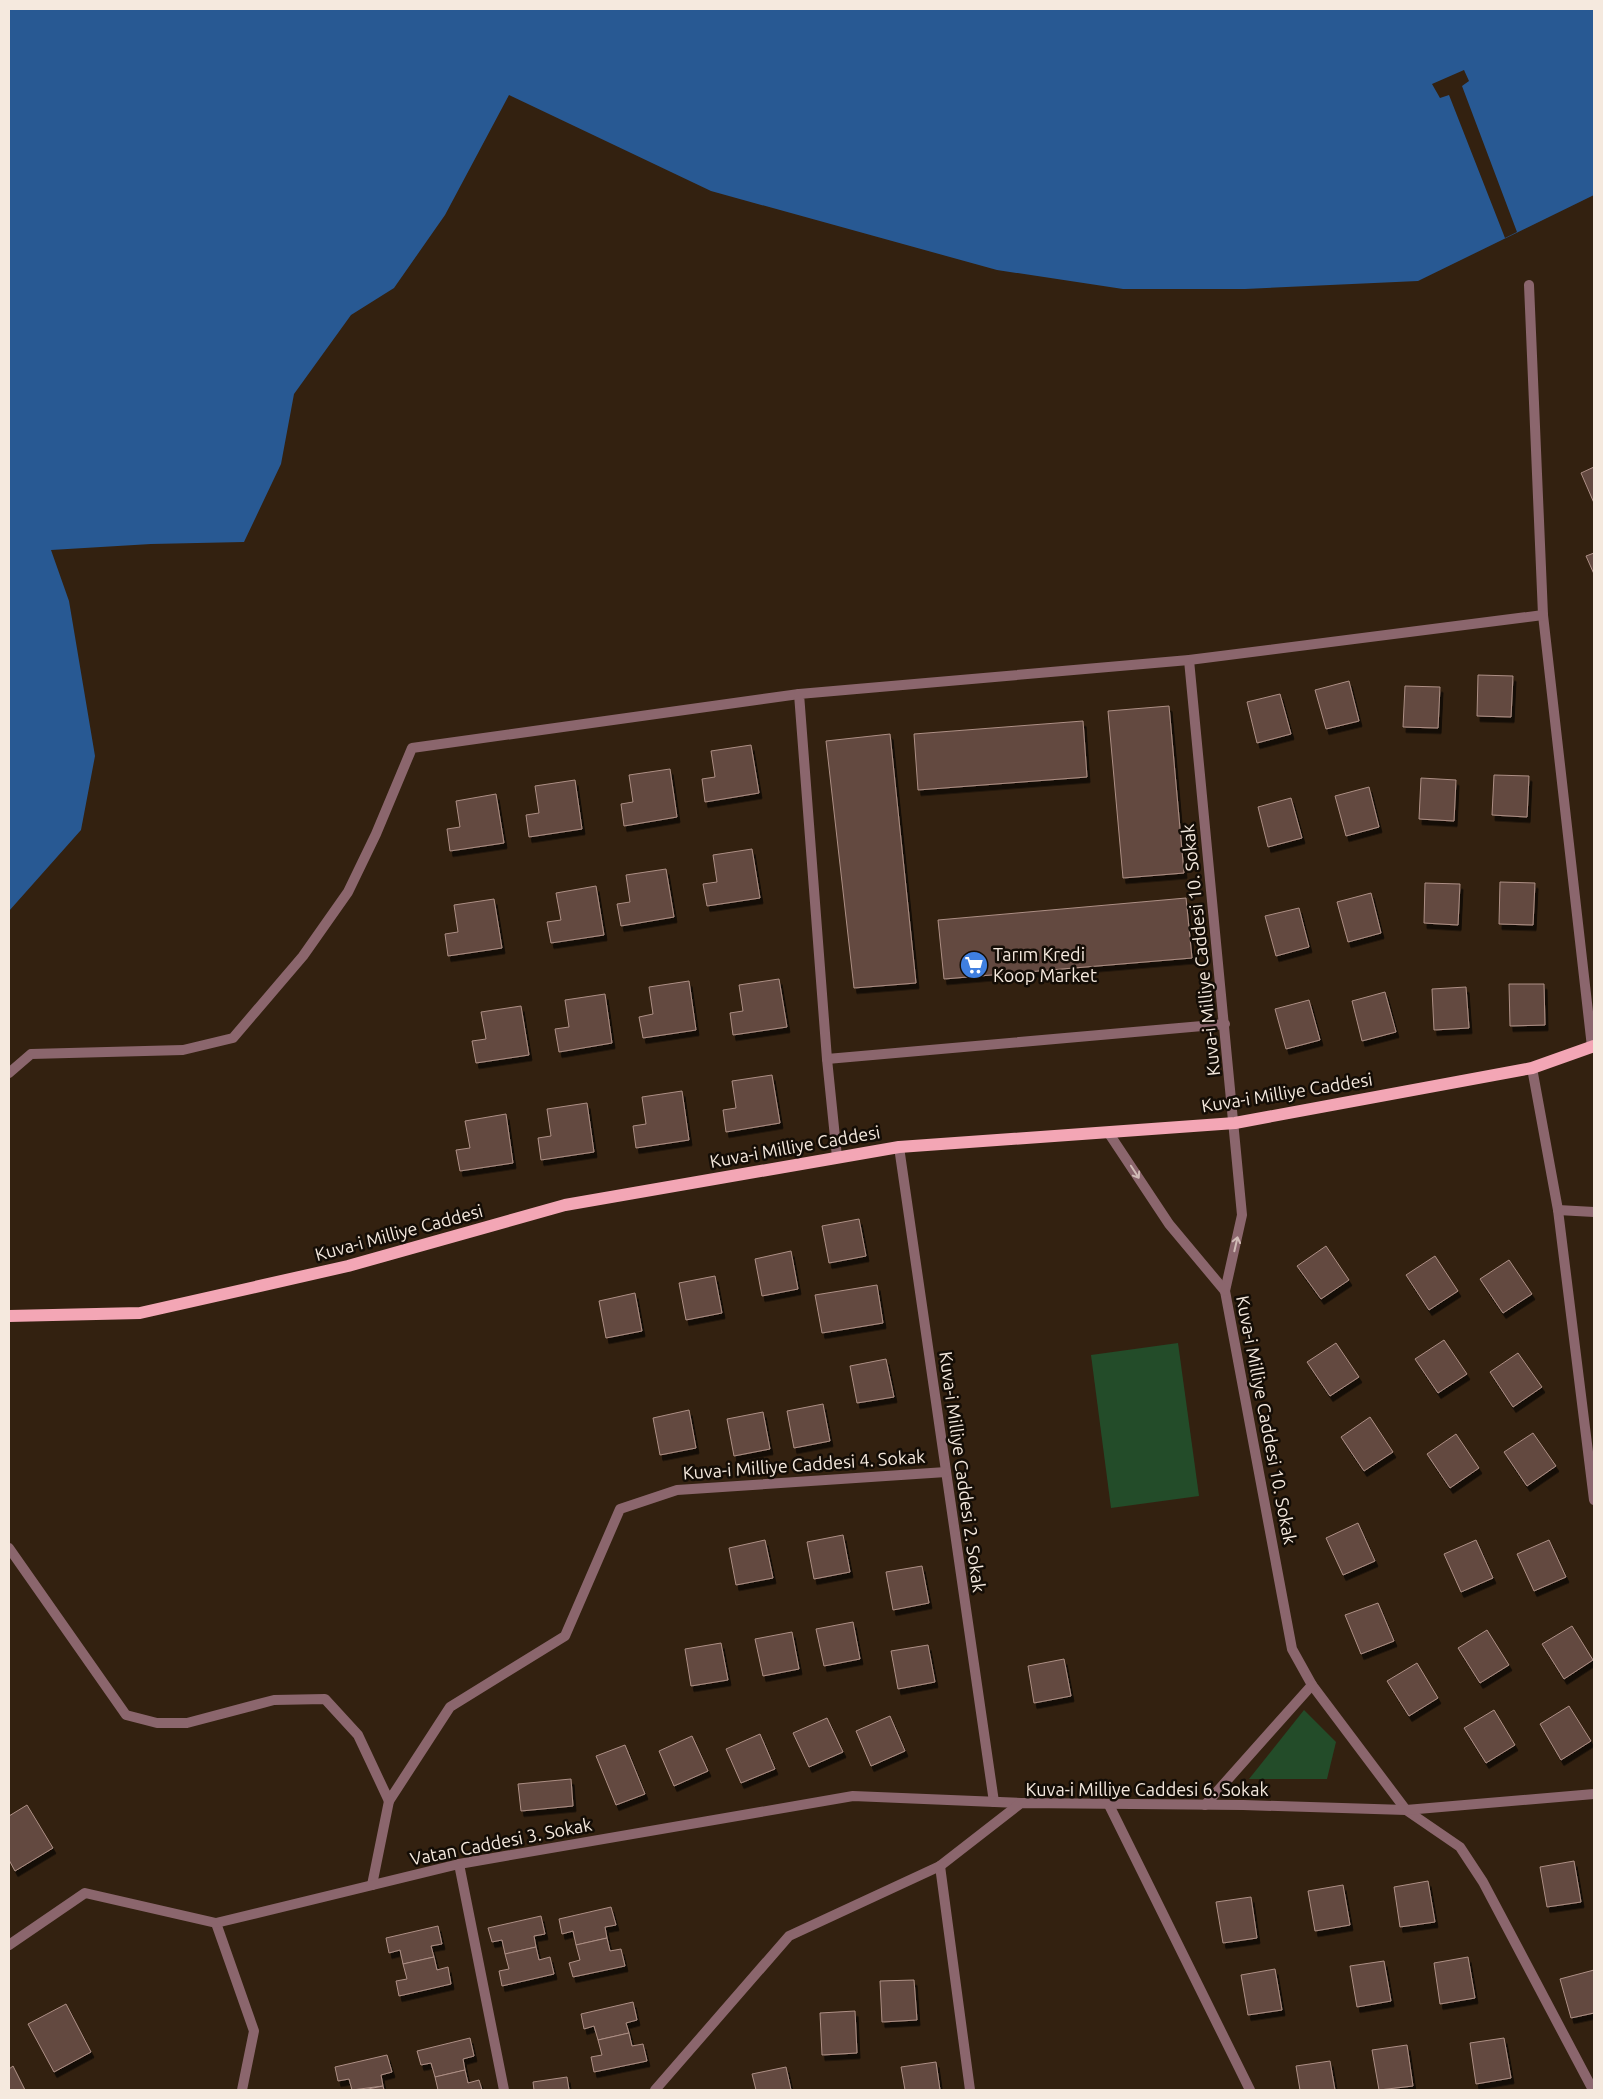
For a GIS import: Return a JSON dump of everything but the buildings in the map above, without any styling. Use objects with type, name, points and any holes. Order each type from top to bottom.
[{"type":"main road","name":"Kuva-i Milliye Caddesi","points":[[9,1316],[140,1313],[348,1266],[565,1205],[837,1156],[899,1147],[1235,1123],[1532,1068],[1593,1047]]},
{"type":"street","points":[[1530,285],[1543,615],[1593,1047]]},
{"type":"street","points":[[9,1073],[31,1054],[183,1050],[233,1038],[303,956],[348,892],[376,834],[412,748],[799,694],[1188,660],[1543,615]]},
{"type":"street","name":"Kuva-i Milliye Caddesi 10. Sokak","points":[[1188,660],[1235,1123],[1242,1215],[1225,1291],[1292,1649],[1312,1685],[1406,1810],[1460,1847],[1482,1882],[1593,2090]]},
{"type":"street","points":[[799,694],[827,1058],[837,1156]]},
{"type":"street","points":[[827,1058],[1225,1024]]},
{"type":"street","points":[[1532,1068],[1558,1210],[1594,1500]]},
{"type":"street","points":[[1108,1132],[1169,1224],[1225,1291]]},
{"type":"street","name":"Kuva-i Milliye Caddesi 2. Sokak","points":[[899,1147],[994,1802]]},
{"type":"street","points":[[1558,1210],[1594,1212]]},
{"type":"street","name":"Kuva-i Milliye Caddesi 4. Sokak","points":[[389,1801],[450,1707],[565,1636],[620,1509],[678,1490],[946,1472]]},
{"type":"street","points":[[9,1548],[126,1715],[157,1722],[187,1723],[274,1700],[325,1699],[358,1735],[389,1801],[372,1885]]},
{"type":"street","points":[[1205,1806],[1312,1685]]},
{"type":"street","name":"Kuva-i Milliye Caddesi 6. Sokak","points":[[656,2090],[789,1936],[940,1866],[1021,1803],[1406,1810],[1594,1794]]},
{"type":"street","name":"Vatan Caddesi 3. Sokak","points":[[9,1945],[85,1893],[216,1923],[459,1864],[853,1796],[1021,1803]]},
{"type":"street","points":[[1109,1805],[1250,2090]]},
{"type":"street","points":[[459,1864],[504,2090]]},
{"type":"street","points":[[940,1866],[970,2090]]},
{"type":"street","points":[[216,1923],[254,2031],[242,2090]]},
{"type":"green space","points":[[1178,1343],[1199,1496],[1111,1508],[1091,1355]]},
{"type":"green space","points":[[1304,1710],[1336,1742],[1327,1779],[1249,1779]]},
{"type":"water","points":[[9,9],[1594,9],[1594,195],[1418,281],[1245,289],[1123,289],[997,270],[711,191],[509,95],[445,215],[394,288],[351,315],[294,394],[281,464],[244,542],[151,544],[51,550],[69,601],[95,756],[81,830],[9,911]]},
{"type":"pier","points":[[1464,70],[1469,81],[1462,86],[1517,232],[1505,238],[1449,95],[1440,98],[1432,84]]},
{"type":"place","name":"Tarım Kredi Koop Market","points":[[974,965]]}]
